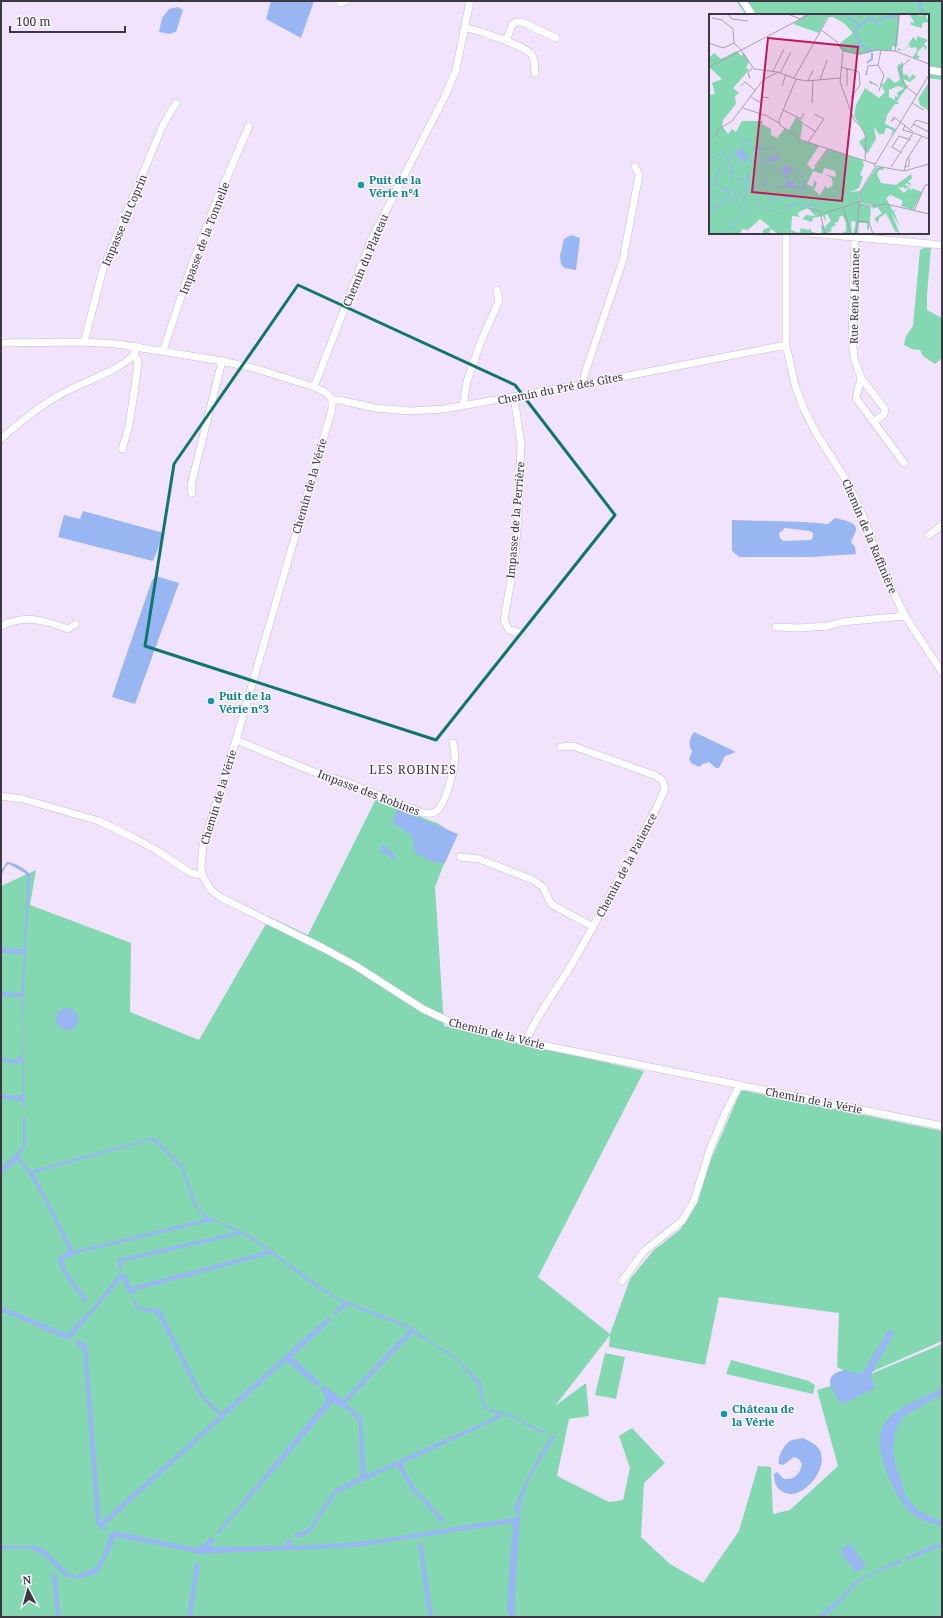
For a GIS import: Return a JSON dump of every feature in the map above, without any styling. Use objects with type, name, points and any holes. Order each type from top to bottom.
[{"type":"street","name":"Chemin du Plateau","points":[[314,387],[372,238],[444,98],[456,70],[470,1]]},
{"type":"street","points":[[742,1],[751,14]]},
{"type":"street","points":[[506,41],[512,25],[516,22],[522,22],[556,38]]},
{"type":"street","points":[[465,27],[506,41],[529,52],[533,57],[534,73]]},
{"type":"street","points":[[929,70],[942,72]]},
{"type":"street","name":"Impasse du Coprin","points":[[84,342],[103,269],[163,125],[176,103]]},
{"type":"street","name":"Impasse de la Tonnelle","points":[[163,351],[190,270],[214,207],[249,126]]},
{"type":"street","points":[[583,384],[584,376],[623,260],[639,175],[635,167]]},
{"type":"street","name":"Chemin de la Raffinière","points":[[786,234],[786,345],[795,385],[803,407],[816,433],[848,483],[866,523],[878,560],[905,616],[942,672]]},
{"type":"street","points":[[821,234],[942,245]]},
{"type":"street","name":"Rue René Laennec","points":[[855,237],[852,337],[854,358],[861,378],[886,409],[884,414],[874,422]]},
{"type":"street","points":[[463,406],[467,381],[480,341],[499,301],[497,290]]},
{"type":"street","points":[[1,344],[84,342],[136,346],[222,361],[257,369],[314,387],[327,393],[332,400]]},
{"type":"street","name":"Chemin du Pré des Gîtes","points":[[332,400],[339,400],[375,408],[409,411],[436,410],[514,397],[786,345]]},
{"type":"street","points":[[2,437],[37,409],[63,393],[123,364],[134,355],[136,346]]},
{"type":"street","points":[[122,449],[129,426],[137,372],[138,362],[134,355]]},
{"type":"street","points":[[192,494],[191,485],[222,361]]},
{"type":"street","points":[[861,378],[856,398],[904,463]]},
{"type":"street","name":"Impasse de la Perrière","points":[[514,397],[521,444],[519,497],[515,557],[504,620],[508,630],[521,633]]},
{"type":"street","name":"Chemin de la Vérie","points":[[332,400],[332,409],[236,740],[203,846],[201,859],[202,875],[211,890],[220,897],[324,948],[356,966],[423,1009],[455,1024],[526,1041],[942,1126]]},
{"type":"street","points":[[929,535],[942,525]]},
{"type":"street","points":[[776,627],[799,628],[828,626],[842,622],[905,616]]},
{"type":"street","points":[[1,626],[26,618],[46,621],[68,629],[76,624]]},
{"type":"street","name":"Impasse des Robines","points":[[236,740],[319,774],[346,782],[423,813],[429,814],[436,812],[444,799],[454,766],[455,757],[453,743]]},
{"type":"street","name":"Chemin de la Patience","points":[[526,1041],[531,1028],[571,966],[593,927],[664,791],[664,784],[658,777],[572,746],[561,747]]},
{"type":"street","points":[[1,796],[23,799],[99,821],[156,850],[191,873],[202,875]]},
{"type":"street","points":[[460,857],[478,860],[534,880],[543,887],[551,904],[593,927]]},
{"type":"street","points":[[622,1281],[644,1251],[682,1221],[694,1201],[710,1149],[726,1111],[740,1085]]},
{"type":"highlighted area","points":[[298,285],[515,385],[615,515],[436,740],[145,646],[174,464]]},
{"type":"green space","points":[[942,1],[942,80],[929,78],[929,14],[745,14],[737,2]]},
{"type":"green space","points":[[924,248],[931,248],[927,310],[942,318],[942,358],[935,364],[923,356],[920,350],[912,349],[904,345],[906,336],[913,326],[920,250]]},
{"type":"green space","points":[[376,799],[439,824],[455,835],[435,887],[444,1026],[644,1071],[538,1277],[610,1334],[630,1279],[654,1250],[681,1229],[741,1090],[942,1131],[942,1341],[862,1376],[873,1373],[942,1344],[942,1617],[1,1617],[1,886],[36,870],[30,905],[131,943],[130,1012],[199,1040],[270,917],[308,935]],"holes":[[[719,1297],[839,1313],[837,1367],[857,1378],[817,1390],[838,1466],[790,1510],[773,1514],[771,1467],[758,1466],[739,1531],[703,1583],[670,1564],[641,1537],[644,1483],[665,1463],[632,1428],[619,1436],[630,1468],[623,1500],[609,1502],[557,1476],[569,1419],[589,1416],[586,1383],[555,1406],[610,1335],[609,1347],[705,1365]]]},
{"type":"green space","points":[[605,1353],[625,1357],[616,1399],[595,1395]]},
{"type":"green space","points":[[731,1360],[809,1381],[815,1385],[813,1394],[726,1374]]},
{"type":"water","points":[[271,1],[314,1],[301,38],[266,19]]},
{"type":"water","points":[[178,7],[183,10],[176,32],[169,34],[159,32],[162,18],[169,9]]},
{"type":"water","points":[[571,235],[580,238],[576,270],[564,268],[561,264],[560,256],[564,239]]},
{"type":"water","points":[[83,511],[164,533],[153,561],[58,537],[64,515],[80,519]]},
{"type":"water","points":[[835,518],[850,522],[855,526],[855,534],[851,542],[855,547],[856,554],[811,557],[739,557],[732,551],[732,520],[828,524]],"holes":[[[785,528],[810,531],[813,533],[811,540],[783,541],[780,538],[779,533]]]},
{"type":"water","points":[[156,576],[179,583],[135,704],[112,697],[152,580]]},
{"type":"water","points":[[694,732],[736,752],[725,756],[719,768],[716,768],[709,762],[699,767],[691,763],[689,759],[692,751],[690,742]]},
{"type":"water","points":[[397,809],[458,834],[445,863],[433,862],[414,852],[412,836],[392,822]]},
{"type":"water","points":[[381,845],[386,846],[395,855],[396,859],[392,859],[388,855],[381,853]]},
{"type":"water","points":[[7,862],[20,866],[30,875],[22,1024],[25,1110],[22,1101],[1,1098],[1,1094],[18,1096],[23,1095],[22,1062],[17,1064],[1,1061],[1,1057],[13,1060],[22,1056],[21,997],[1,996],[1,992],[21,993],[24,954],[1,953],[1,948],[24,949],[27,878],[25,873],[9,864],[6,866],[1,876],[1,871]]},
{"type":"water","points":[[67,1008],[75,1011],[78,1019],[75,1027],[67,1030],[59,1027],[56,1019],[59,1011]]},
{"type":"water","points":[[23,1116],[25,1116],[26,1145],[19,1156],[30,1171],[154,1137],[183,1166],[196,1203],[201,1211],[210,1218],[219,1220],[218,1222],[212,1221],[78,1253],[63,1260],[67,1272],[88,1300],[85,1303],[65,1276],[57,1259],[69,1250],[43,1198],[28,1173],[18,1160],[1,1174],[1,1168],[23,1146]],"holes":[[[150,1140],[156,1143],[182,1170],[193,1204],[205,1219],[74,1251],[34,1173]]]},
{"type":"water","points":[[222,1222],[253,1237],[340,1299],[406,1324],[436,1345],[451,1353],[481,1382],[484,1405],[495,1411],[509,1414],[541,1430],[547,1431],[541,1433],[502,1414],[498,1419],[404,1463],[403,1468],[418,1491],[446,1521],[443,1524],[412,1490],[396,1466],[339,1492],[335,1495],[312,1530],[297,1538],[293,1535],[309,1528],[334,1490],[360,1477],[359,1422],[349,1411],[333,1403],[218,1535],[216,1533],[326,1401],[325,1394],[320,1390],[324,1385],[343,1400],[409,1330],[408,1328],[348,1305],[335,1316],[333,1313],[343,1303],[316,1287],[272,1254],[137,1290],[132,1294],[129,1293],[122,1278],[68,1340],[1,1311],[1,1306],[67,1334],[95,1305],[119,1274],[126,1275],[131,1287],[267,1251],[259,1244],[242,1234],[122,1262],[123,1270],[120,1271],[117,1259],[236,1232],[222,1224]],"holes":[[[413,1333],[453,1357],[478,1384],[482,1405],[486,1409],[496,1414],[493,1418],[366,1475],[362,1417],[346,1403]]]},
{"type":"water","points":[[134,1298],[138,1307],[160,1309],[202,1393],[221,1413],[328,1317],[332,1320],[292,1357],[321,1383],[317,1387],[286,1361],[105,1525],[106,1528],[103,1531],[96,1523],[83,1350],[75,1344],[78,1339],[87,1345],[101,1522],[219,1416],[198,1394],[158,1316],[153,1312],[137,1310],[131,1299]]},
{"type":"water","points":[[890,1330],[894,1333],[871,1375],[875,1388],[842,1404],[830,1384],[832,1376],[837,1372],[845,1370],[857,1374],[863,1372],[887,1332]]},
{"type":"water","points":[[942,1388],[942,1394],[903,1417],[895,1432],[893,1449],[896,1466],[906,1497],[918,1510],[942,1522],[942,1526],[918,1518],[911,1513],[898,1496],[886,1472],[882,1459],[880,1435],[883,1426],[895,1413]]},
{"type":"water","points":[[552,1435],[555,1437],[529,1480],[521,1502],[515,1617],[510,1617],[507,1609],[512,1523],[355,1547],[196,1554],[193,1552],[116,1537],[99,1572],[79,1578],[64,1575],[46,1557],[34,1550],[1,1549],[1,1546],[36,1546],[45,1550],[70,1574],[75,1576],[96,1567],[103,1554],[110,1534],[114,1531],[196,1548],[204,1544],[211,1537],[215,1539],[211,1546],[213,1547],[284,1546],[289,1539],[293,1541],[291,1546],[375,1540],[517,1517],[518,1512],[513,1511],[521,1491]]},
{"type":"water","points":[[803,1438],[814,1444],[820,1451],[822,1460],[814,1480],[806,1488],[798,1493],[788,1494],[777,1487],[774,1474],[777,1472],[784,1479],[796,1476],[800,1471],[802,1464],[799,1459],[794,1457],[783,1465],[779,1464],[779,1458],[783,1448],[788,1443],[792,1440]]},
{"type":"water","points":[[418,1542],[422,1542],[433,1617],[428,1617]]},
{"type":"water","points":[[850,1543],[866,1566],[856,1573],[841,1553],[842,1549]]},
{"type":"water","points":[[942,1543],[942,1546],[906,1561],[905,1558],[926,1548]]},
{"type":"water","points":[[900,1559],[901,1563],[863,1579],[854,1586],[834,1609],[823,1616],[817,1617],[840,1598],[854,1582]]},
{"type":"water","points":[[195,1563],[200,1564],[192,1617],[187,1617]]},
{"type":"water","points":[[52,1574],[57,1574],[60,1617],[56,1617]]},
{"type":"waterway","points":[[919,1],[923,14]]},
{"type":"place","name":"Puit de la Vérie n°4","points":[[361,185]]},
{"type":"place","name":"Puit de la Vérie n°3","points":[[211,701]]},
{"type":"place","name":"Château de la Vérie","points":[[724,1414]]},
{"type":"district","name":"LES ROBINES","points":[[413,769]]}]
